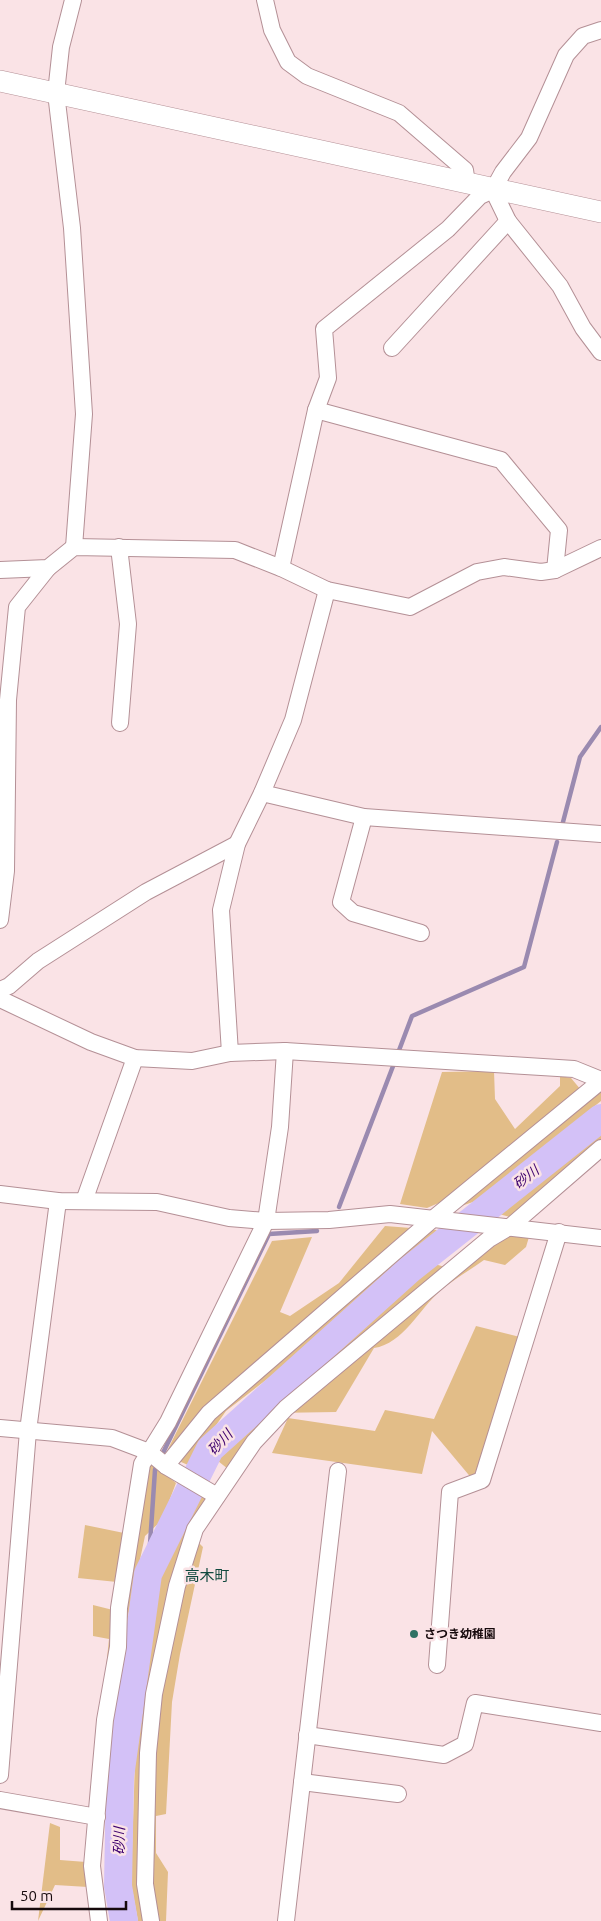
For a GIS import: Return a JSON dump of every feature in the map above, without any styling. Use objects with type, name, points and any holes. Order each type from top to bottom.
[{"type":"street","points":[[74,0],[61,47],[56,93],[72,228],[84,414],[74,547]]},
{"type":"street","points":[[265,0],[272,30],[288,62],[306,76],[398,113],[465,170],[467,184]]},
{"type":"street","points":[[281,568],[316,410],[328,378],[324,329],[448,229],[480,196],[492,190],[529,138],[566,55],[583,36],[601,30]]},
{"type":"street","points":[[0,81],[492,190],[601,212]]},
{"type":"street","points":[[492,190],[508,221],[560,286],[582,328],[601,352]]},
{"type":"street","points":[[392,348],[508,221]]},
{"type":"street","points":[[316,410],[500,460],[559,530],[555,570]]},
{"type":"street","points":[[0,920],[6,871],[8,700],[17,607],[48,568],[74,547],[235,550],[281,568],[327,590],[410,607],[477,572],[504,567],[542,572],[555,570],[601,548]]},
{"type":"street","points":[[119,547],[128,624],[120,723]]},
{"type":"street","points":[[0,570],[48,568]]},
{"type":"street","points":[[230,1053],[221,910],[237,844],[262,793],[293,720],[327,590]]},
{"type":"street","points":[[262,793],[364,817],[601,834]]},
{"type":"street","points":[[364,817],[341,902],[353,913],[421,933]]},
{"type":"street","points":[[0,990],[9,986],[38,961],[146,892],[237,844]]},
{"type":"street","points":[[0,999],[90,1042],[135,1058],[192,1061],[230,1053],[285,1051],[574,1069],[601,1080],[434,1218],[209,1413],[166,1466]]},
{"type":"street","points":[[99,1921],[92,1866],[104,1720],[118,1647],[120,1608],[142,1464],[168,1422],[266,1222],[280,1127],[285,1051]]},
{"type":"street","points":[[84,1201],[135,1058]]},
{"type":"street","points":[[151,1921],[146,1884],[146,1865],[148,1753],[154,1694],[177,1586],[195,1529],[254,1442],[286,1408],[489,1239],[511,1226],[601,1148]]},
{"type":"street","points":[[0,1194],[58,1201],[157,1202],[229,1218],[266,1222],[329,1220],[390,1214],[511,1226],[601,1238]]},
{"type":"street","points":[[0,1775],[28,1431],[58,1201]]},
{"type":"street","points":[[437,1665],[450,1492],[482,1480],[559,1232]]},
{"type":"street","points":[[0,1428],[112,1438],[149,1452],[166,1466],[217,1496]]},
{"type":"street","points":[[286,1921],[338,1471]]},
{"type":"street","points":[[307,1735],[444,1755],[465,1744],[475,1703],[601,1723]]},
{"type":"street","points":[[302,1782],[398,1794]]},
{"type":"street","points":[[0,1800],[97,1817]]},
{"type":"shaded area","points":[[494,1071],[495,1099],[515,1129],[560,1086],[560,1076],[571,1078],[581,1090],[448,1199],[427,1208],[400,1204],[442,1072]]},
{"type":"shaded area","points":[[601,1091],[601,1101],[476,1201],[455,1208]]},
{"type":"shaded area","points":[[601,1128],[601,1140],[510,1217],[499,1214]]},
{"type":"shaded area","points":[[385,1226],[437,1230],[414,1259],[323,1336],[226,1411],[188,1465],[165,1455],[272,1241],[312,1237],[280,1312],[290,1316],[339,1283]]},
{"type":"shaded area","points":[[508,1233],[529,1237],[526,1247],[505,1265],[484,1260],[440,1291],[394,1340],[374,1348],[336,1412],[274,1413],[228,1469],[218,1461],[237,1438],[292,1385],[431,1263],[445,1267]]},
{"type":"shaded area","points":[[476,1326],[520,1337],[473,1480],[432,1431],[422,1474],[272,1453],[288,1418],[375,1431],[385,1410],[434,1419]]},
{"type":"shaded area","points":[[148,1460],[176,1483],[162,1520],[145,1536],[124,1635],[123,1608]]},
{"type":"shaded area","points":[[195,1492],[209,1500],[197,1541],[203,1547],[180,1654],[172,1702],[166,1814],[156,1816],[156,1853],[168,1872],[166,1921],[138,1921],[131,1883],[135,1761],[152,1636],[154,1572]]},
{"type":"shaded area","points":[[85,1525],[124,1533],[117,1582],[78,1578]]},
{"type":"shaded area","points":[[93,1605],[113,1610],[114,1650],[104,1688],[109,1639],[93,1636]]},
{"type":"shaded area","points":[[50,1823],[60,1827],[60,1860],[86,1862],[88,1887],[55,1885],[38,1921]]},
{"type":"waterway","points":[[563,822],[580,757],[601,727]]},
{"type":"waterway","points":[[398,1053],[412,1016],[524,967],[557,842]]},
{"type":"waterway","points":[[339,1207],[395,1061]]},
{"type":"waterway","name":"砂川","points":[[124,1921],[118,1886],[120,1777],[148,1574],[210,1449],[409,1270],[601,1118]]},
{"type":"waterway","points":[[161,1457],[269,1234],[317,1231]]},
{"type":"waterway","points":[[148,1574],[155,1470],[157,1464]]},
{"type":"place","name":"さつき幼稚園","points":[[414,1634]]},
{"type":"district","name":"高木町","points":[[207,1576]]}]
